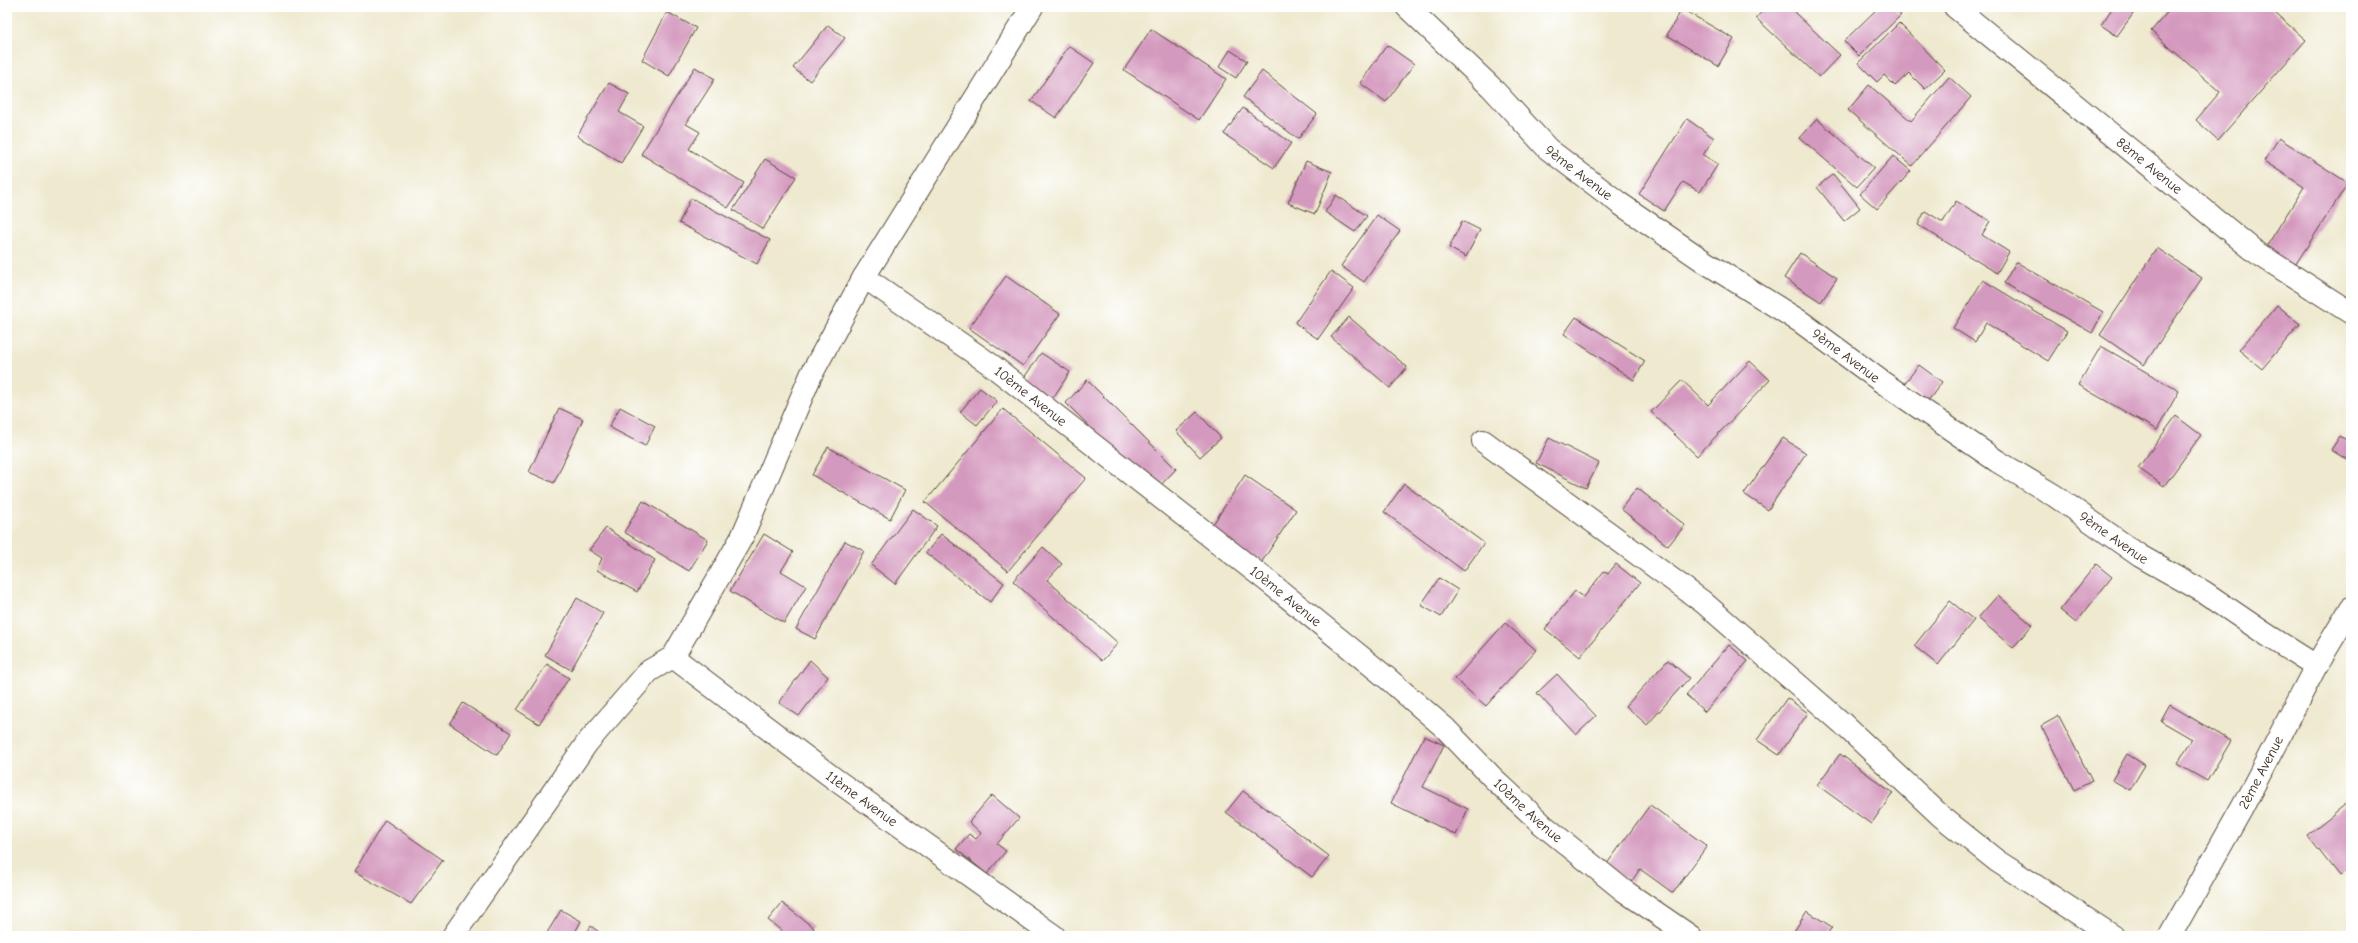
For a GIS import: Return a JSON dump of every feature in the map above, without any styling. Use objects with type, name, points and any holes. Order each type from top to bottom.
[{"type":"street","points":[[453,936],[587,743],[649,671],[673,656],[742,537],[811,375],[864,277],[1032,7]]},
{"type":"street","name":"9ème Avenue","points":[[1407,7],[1491,87],[1548,149],[1619,203],[1705,262],[1801,322],[1882,382],[1997,461],[2055,496],[2140,556],[2204,592],[2264,634],[2316,666]]},
{"type":"street","name":"8ème Avenue","points":[[1955,7],[2257,253],[2351,313]]},
{"type":"street","name":"10ème Avenue","points":[[864,277],[996,369],[1270,583],[1387,678],[1445,728],[1493,778],[1543,825],[1623,890],[1690,936]]},
{"type":"street","points":[[1483,441],[1703,602],[1842,723],[1942,818],[1997,861],[2113,936]]},
{"type":"street","name":"2ème Avenue","points":[[2170,936],[2242,808],[2316,666],[2351,608]]},
{"type":"street","name":"11ème Avenue","points":[[673,656],[836,780],[1054,936]]},
{"type":"building","points":[[1766,7],[1800,7],[1795,13],[1840,55],[1819,77],[1756,18]]},
{"type":"building","points":[[1879,7],[1892,7],[1901,15],[1859,56],[1844,41]]},
{"type":"building","points":[[2113,7],[2138,7],[2117,36],[2101,25]]},
{"type":"building","points":[[2172,7],[2268,7],[2306,40],[2218,140],[2196,120],[2220,92],[2151,31]]},
{"type":"building","points":[[1682,9],[1734,39],[1718,66],[1667,35]]},
{"type":"building","points":[[667,12],[696,28],[669,76],[642,60]]},
{"type":"building","points":[[1899,23],[1945,70],[1925,89],[1909,73],[1895,86],[1884,75],[1877,82],[1858,63]]},
{"type":"building","points":[[828,25],[845,38],[810,81],[793,68]]},
{"type":"building","points":[[1151,29],[1226,79],[1199,120],[1124,70]]},
{"type":"building","points":[[1387,45],[1414,64],[1386,102],[1360,83]]},
{"type":"building","points":[[1069,46],[1094,63],[1056,118],[1031,101]]},
{"type":"building","points":[[1230,50],[1247,61],[1236,78],[1219,67]]},
{"type":"building","points":[[695,67],[715,79],[686,124],[700,132],[689,149],[744,183],[728,208],[641,154]]},
{"type":"building","points":[[1262,71],[1317,114],[1298,139],[1243,97]]},
{"type":"building","points":[[1949,77],[1971,97],[1912,166],[1848,110],[1869,85],[1911,121]]},
{"type":"building","points":[[609,83],[629,94],[619,112],[643,126],[621,163],[577,136]]},
{"type":"building","points":[[1243,108],[1291,143],[1274,168],[1224,134]]},
{"type":"building","points":[[1687,119],[1714,138],[1703,155],[1718,164],[1700,192],[1683,182],[1664,211],[1639,194]]},
{"type":"building","points":[[1817,119],[1874,168],[1857,187],[1800,138]]},
{"type":"building","points":[[2279,138],[2348,183],[2292,270],[2263,252],[2304,187],[2264,161]]},
{"type":"building","points":[[1893,156],[1911,171],[1877,209],[1860,194]]},
{"type":"building","points":[[765,159],[796,177],[763,229],[733,210]]},
{"type":"building","points":[[1306,161],[1332,172],[1315,214],[1288,203]]},
{"type":"building","points":[[1833,174],[1860,208],[1844,221],[1817,187]]},
{"type":"building","points":[[1336,195],[1367,216],[1355,232],[1325,212]]},
{"type":"building","points":[[691,198],[770,240],[757,264],[679,223]]},
{"type":"building","points":[[1956,201],[1990,221],[1982,235],[2009,252],[1997,273],[1918,225],[1925,211],[1943,222]]},
{"type":"building","points":[[1377,215],[1400,231],[1364,282],[1341,266]]},
{"type":"building","points":[[1462,221],[1480,230],[1466,257],[1449,248]]},
{"type":"building","points":[[2157,248],[2202,278],[2144,365],[2100,335]]},
{"type":"building","points":[[1800,253],[1837,278],[1821,302],[1784,278]]},
{"type":"building","points":[[2016,262],[2103,312],[2092,333],[2004,283]]},
{"type":"building","points":[[1331,271],[1354,288],[1318,339],[1295,323]]},
{"type":"building","points":[[1006,276],[1060,314],[1023,366],[969,328]]},
{"type":"building","points":[[1983,280],[2067,331],[2048,361],[1986,323],[1975,342],[1953,328]]},
{"type":"building","points":[[2277,305],[2300,324],[2262,369],[2239,350]]},
{"type":"building","points":[[1349,317],[1407,367],[1390,388],[1331,337]]},
{"type":"building","points":[[1576,317],[1645,361],[1634,380],[1564,334]]},
{"type":"building","points":[[2101,346],[2179,391],[2157,430],[2078,385]]},
{"type":"building","points":[[1041,353],[1070,372],[1051,401],[1021,382]]},
{"type":"building","points":[[1750,361],[1770,380],[1697,456],[1651,412],[1682,380],[1708,405]]},
{"type":"building","points":[[1919,365],[1942,382],[1928,401],[1904,384]]},
{"type":"building","points":[[1087,380],[1176,469],[1155,491],[1066,403]]},
{"type":"building","points":[[980,388],[997,401],[977,425],[960,412]]},
{"type":"building","points":[[620,407],[655,426],[645,446],[609,427]]},
{"type":"building","points":[[559,408],[583,419],[554,483],[529,472]]},
{"type":"building","points":[[1003,409],[1086,478],[1008,571],[925,502]]},
{"type":"building","points":[[1197,412],[1221,438],[1200,457],[1176,431]]},
{"type":"building","points":[[2176,416],[2201,435],[2164,486],[2138,468]]},
{"type":"building","points":[[2340,436],[2351,443],[2351,462],[2331,450]]},
{"type":"building","points":[[1549,438],[1599,463],[1586,488],[1536,463]]},
{"type":"building","points":[[1783,438],[1806,453],[1768,510],[1744,494]]},
{"type":"building","points":[[828,447],[905,490],[890,519],[812,475]]},
{"type":"building","points":[[1245,475],[1296,510],[1259,566],[1208,532]]},
{"type":"building","points":[[1404,484],[1484,543],[1464,571],[1384,512]]},
{"type":"building","points":[[1637,488],[1685,525],[1668,546],[1621,509]]},
{"type":"building","points":[[643,501],[708,540],[689,571],[624,532]]},
{"type":"building","points":[[913,509],[937,526],[895,584],[871,565]]},
{"type":"building","points":[[606,528],[655,560],[637,592],[597,570],[602,558],[589,550]]},
{"type":"building","points":[[764,534],[793,552],[781,571],[806,586],[784,623],[730,591]]},
{"type":"building","points":[[941,534],[1004,583],[990,602],[926,553]]},
{"type":"building","points":[[845,541],[864,551],[815,639],[796,629]]},
{"type":"building","points":[[1043,547],[1062,564],[1047,580],[1118,643],[1102,661],[1013,581]]},
{"type":"building","points":[[1616,564],[1640,583],[1580,657],[1545,629],[1575,591],[1584,597],[1604,571],[1608,574]]},
{"type":"building","points":[[2096,564],[2112,577],[2076,623],[2060,610]]},
{"type":"building","points":[[1439,578],[1458,590],[1441,617],[1421,605]]},
{"type":"building","points":[[1998,595],[2032,625],[2013,648],[1978,618]]},
{"type":"building","points":[[577,598],[603,613],[571,670],[545,655]]},
{"type":"building","points":[[1950,601],[1974,620],[1938,665],[1914,646]]},
{"type":"building","points":[[1505,623],[1536,650],[1486,706],[1455,679]]},
{"type":"building","points":[[1729,645],[1748,661],[1705,712],[1686,695]]},
{"type":"building","points":[[810,660],[828,677],[799,716],[779,703]]},
{"type":"building","points":[[1668,660],[1689,678],[1647,725],[1626,706]]},
{"type":"building","points":[[547,664],[569,678],[539,724],[517,710]]},
{"type":"building","points":[[1557,674],[1596,716],[1576,735],[1537,693]]},
{"type":"building","points":[[1787,698],[1808,713],[1779,755],[1757,740]]},
{"type":"building","points":[[463,703],[511,733],[497,755],[450,724]]},
{"type":"building","points":[[2170,705],[2231,741],[2207,781],[2177,764],[2192,739],[2161,721]]},
{"type":"building","points":[[2059,716],[2092,781],[2074,790],[2041,726]]},
{"type":"building","points":[[1424,736],[1444,745],[1423,787],[1468,809],[1456,835],[1391,803]]},
{"type":"building","points":[[1840,754],[1893,793],[1871,824],[1817,785]]},
{"type":"building","points":[[2127,754],[2145,765],[2130,790],[2112,780]]},
{"type":"building","points":[[1243,791],[1329,856],[1312,877],[1226,812]]},
{"type":"building","points":[[992,795],[1019,818],[997,844],[1006,851],[987,874],[956,849],[969,834],[976,839],[981,833],[969,822]]},
{"type":"building","points":[[2351,800],[2351,867],[2339,876],[2307,835]]},
{"type":"building","points":[[1650,805],[1707,846],[1673,893],[1640,869],[1631,882],[1606,865]]},
{"type":"building","points":[[385,820],[443,860],[411,904],[354,872]]},
{"type":"building","points":[[782,903],[814,928],[808,936],[788,936],[768,920]]},
{"type":"building","points":[[561,910],[581,921],[573,936],[545,936]]},
{"type":"building","points":[[1807,911],[1832,927],[1826,936],[1791,936]]},
{"type":"building","points":[[591,926],[604,936],[585,936]]}]
